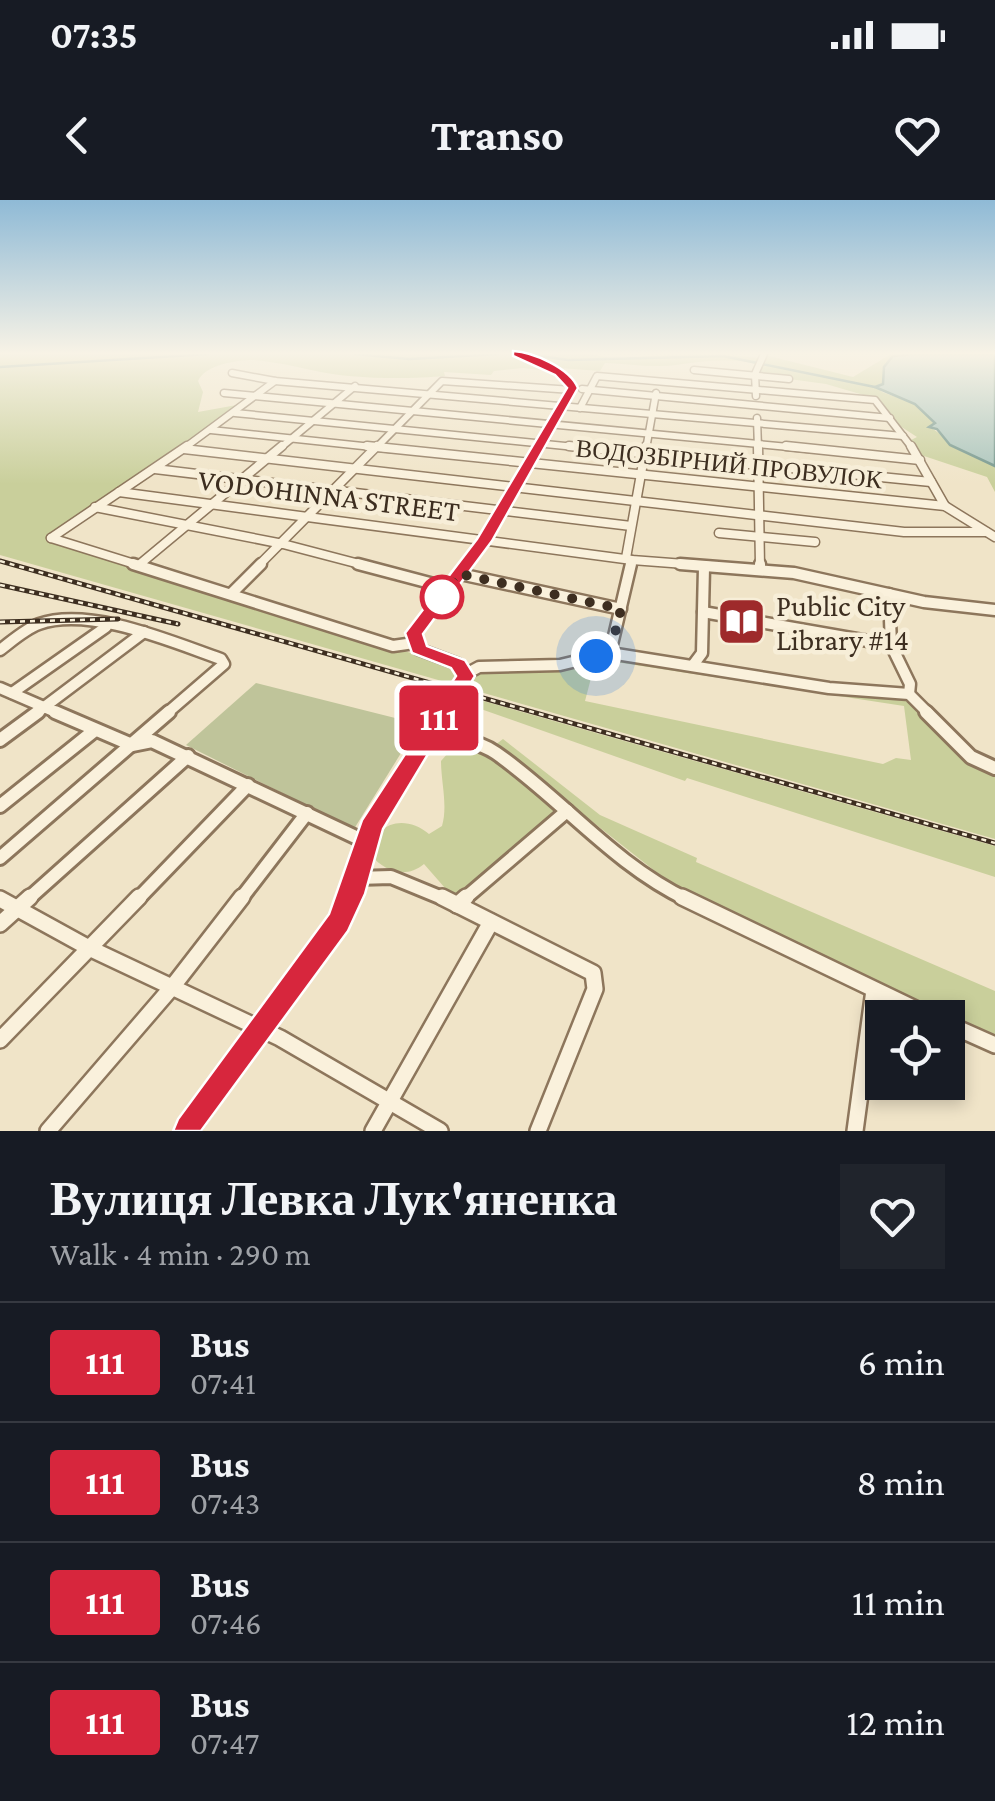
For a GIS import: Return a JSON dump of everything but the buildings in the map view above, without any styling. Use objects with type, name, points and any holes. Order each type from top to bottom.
[{"type":"street","points":[[257,397],[51,538],[393,646],[414,640],[484,541],[568,397]]},
{"type":"street","points":[[274,397],[920,460]]},
{"type":"street","points":[[140,564],[341,397]]},
{"type":"street","points":[[232,593],[426,397]]},
{"type":"street","points":[[476,397],[903,436]]},
{"type":"street","points":[[580,408],[585,397]]},
{"type":"street","points":[[610,653],[621,609],[630,526],[655,397]]},
{"type":"street","points":[[660,397],[890,418]]},
{"type":"street","points":[[756,397],[760,569]]},
{"type":"street","points":[[845,397],[875,400],[920,460],[944,506],[990,534]]},
{"type":"street","points":[[235,413],[931,482]]},
{"type":"street","name":"ВОДОЗБІРНИЙ ПРОВУЛОК","points":[[211,430],[944,506]]},
{"type":"street","points":[[184,448],[904,532],[990,534]]},
{"type":"street","points":[[155,470],[630,526]]},
{"type":"street","name":"VODOHINNA STREET","points":[[118,492],[629,559],[827,578],[889,594],[995,610]]},
{"type":"street","points":[[94,507],[283,544],[449,588]]},
{"type":"street","points":[[719,533],[815,542]]},
{"type":"street","points":[[694,666],[702,653],[704,568]]},
{"type":"street","points":[[460,574],[621,609]]},
{"type":"street","points":[[889,594],[891,645],[910,684],[908,694]]},
{"type":"street","points":[[703,612],[891,645]]},
{"type":"street","points":[[0,650],[40,624],[84,621],[143,632],[220,659],[224,664],[0,858]]},
{"type":"street","points":[[6,691],[106,627]]},
{"type":"street","points":[[0,740],[143,632]]},
{"type":"street","points":[[414,640],[423,652],[458,664],[466,674]]},
{"type":"street","points":[[190,1131],[339,923],[357,878],[364,841],[466,674],[479,667],[560,665],[610,653],[829,688],[908,694],[971,757],[995,768]]},
{"type":"street","points":[[6,691],[132,745],[152,741],[188,756],[364,841]]},
{"type":"street","points":[[432,727],[448,737],[493,750],[630,866],[674,893],[895,1000]]},
{"type":"street","points":[[0,806],[95,730]]},
{"type":"street","points":[[0,924],[188,756]]},
{"type":"street","points":[[0,1040],[248,786]]},
{"type":"street","points":[[457,905],[567,812]]},
{"type":"street","points":[[48,1131],[172,986],[307,813]]},
{"type":"street","points":[[357,878],[392,877],[593,973],[594,990],[538,1131]]},
{"type":"street","points":[[0,899],[89,948],[263,1030],[440,1131]]},
{"type":"street","points":[[373,1131],[491,922]]},
{"type":"street","points":[[855,1131],[874,990]]},
{"type":"street","points":[[965,1032],[995,1045]]},
{"type":"green space","points":[[0,397],[202,397],[198,412],[248,403],[46,538],[452,666],[460,673],[517,672],[596,660],[585,701],[883,764],[896,758],[911,760],[904,706],[600,660],[611,658],[828,690],[921,696],[956,737],[995,767],[995,839],[0,555]]},
{"type":"green space","points":[[872,397],[897,397],[915,404],[935,424],[930,427],[969,454],[995,466],[995,492],[987,477],[921,455],[911,440],[917,437],[900,426]]},
{"type":"green space","points":[[256,683],[419,724],[354,829],[186,745]]},
{"type":"green space","points":[[462,695],[995,846],[995,877],[687,778],[685,781],[458,701]]},
{"type":"green space","points":[[503,739],[600,815],[697,858],[696,862],[995,991],[995,1036],[965,1022],[965,1000],[917,1000],[679,890],[495,745]]},
{"type":"green space","points":[[448,753],[488,753],[558,811],[460,897],[452,896],[424,864],[396,872],[371,855],[378,835],[392,824],[411,824],[429,834],[442,826],[441,761]]},
{"type":"water","points":[[900,397],[995,397],[995,466],[950,445],[937,429],[929,427],[935,423],[915,404]]},
{"type":"railway","points":[[0,561],[995,843]]},
{"type":"railway","points":[[0,585],[178,624]]},
{"type":"railway","points":[[0,622],[118,619]]},
{"type":"bus line","name":"111","points":[[190,1131],[347,908],[371,827],[466,676],[458,664],[418,649],[414,633],[484,541],[569,397]]},
{"type":"place","name":"Public City Library #14","points":[[741,622]]},
{"type":"route","points":[[442,597],[460,574],[621,609],[610,653],[596,656]]}]
